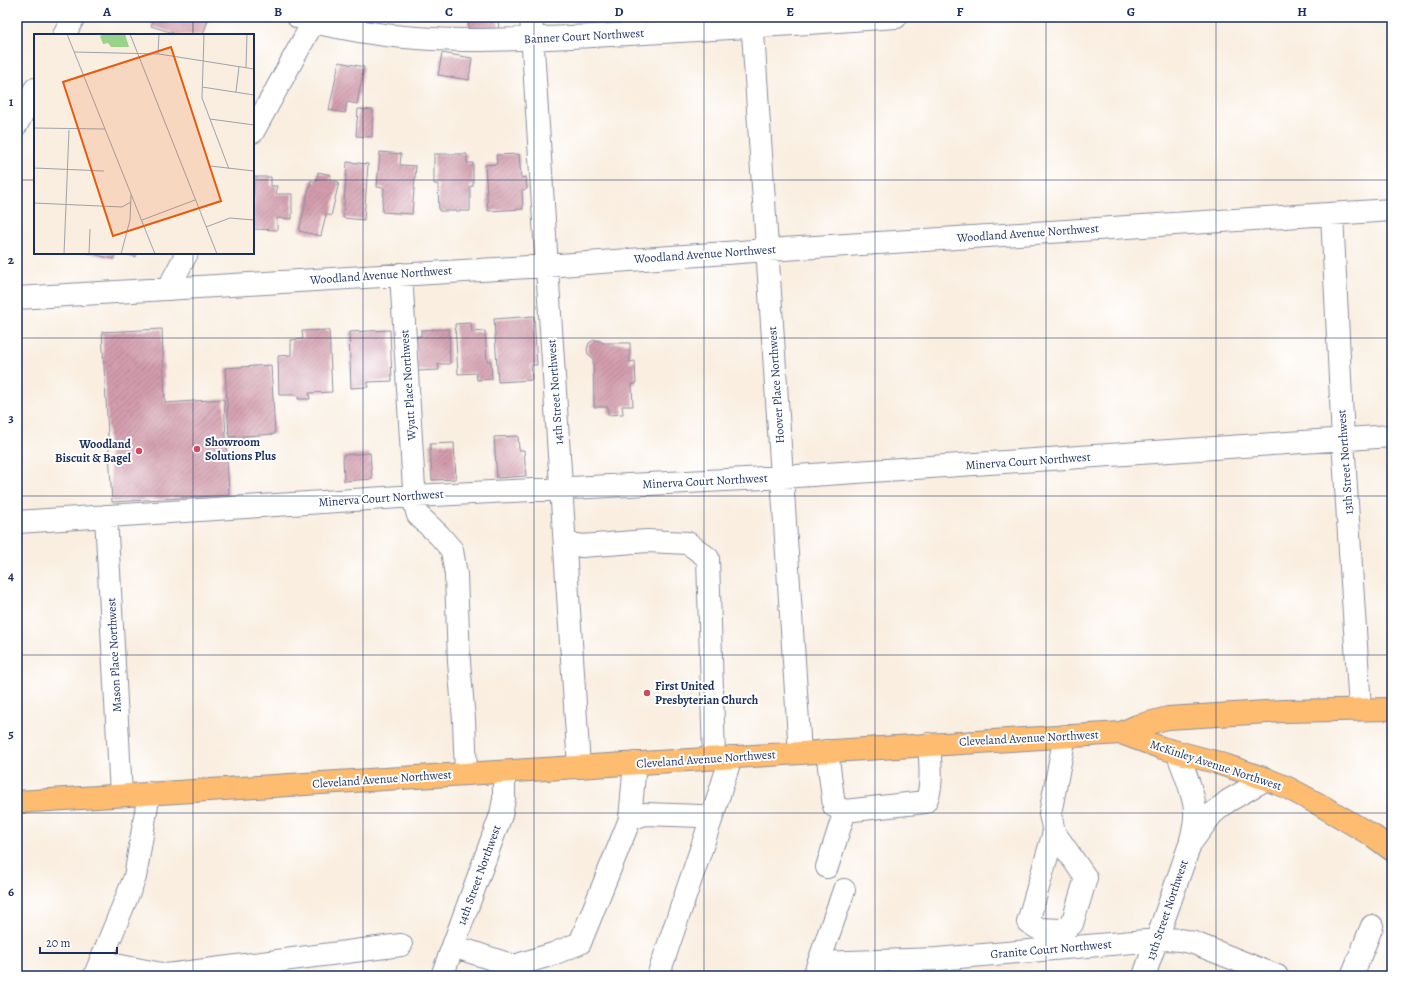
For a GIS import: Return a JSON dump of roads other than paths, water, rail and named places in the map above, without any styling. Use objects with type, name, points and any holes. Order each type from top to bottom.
[{"type":"main road","name":"Cleveland Avenue Northwest","points":[[17,802],[1121,733],[1137,726],[1168,718],[1283,711],[1392,709]]},
{"type":"main road","name":"McKinley Avenue Northwest","points":[[1121,733],[1162,748],[1215,762],[1266,778],[1322,806],[1372,836],[1392,850]]},
{"type":"street","points":[[65,34],[74,17]]},
{"type":"street","name":"14th Street Northwest","points":[[531,17],[579,767]]},
{"type":"street","name":"Banner Court Northwest","points":[[309,19],[375,34],[435,40],[490,40],[691,31],[752,22],[896,17]]},
{"type":"street","points":[[254,130],[309,19]]},
{"type":"street","name":"Hoover Place Northwest","points":[[752,22],[800,753]]},
{"type":"street","points":[[17,124],[34,91]]},
{"type":"street","name":"Woodland Avenue Northwest","points":[[17,298],[546,266],[768,250],[1392,210]]},
{"type":"street","name":"13th Street Northwest","points":[[1332,214],[1343,440],[1360,709]]},
{"type":"street","points":[[168,289],[186,254]]},
{"type":"street","name":"Wyatt Place Northwest","points":[[401,274],[415,496],[418,515],[452,550],[455,568],[466,774]]},
{"type":"street","name":"Minerva Court Northwest","points":[[17,522],[415,496],[782,477],[1392,436]]},
{"type":"street","name":"Mason Place Northwest","points":[[106,516],[121,795]]},
{"type":"street","points":[[565,542],[582,546],[647,541],[688,543],[708,558],[723,758],[711,820],[658,976]]},
{"type":"street","points":[[1054,832],[1050,814],[1065,736]]},
{"type":"street","points":[[827,751],[834,806],[846,811],[925,802],[931,780],[929,744]]},
{"type":"street","name":"13th Street Northwest","points":[[1144,976],[1190,844],[1195,824],[1193,798],[1177,752]]},
{"type":"street","points":[[453,946],[512,971],[580,943],[630,819],[635,763]]},
{"type":"street","name":"14th Street Northwest","points":[[442,976],[501,815],[504,799],[504,772]]},
{"type":"street","name":"13th Street Northwest","points":[[1190,844],[1212,814],[1228,801],[1266,778]]},
{"type":"street","points":[[149,793],[135,877],[97,969],[167,976],[401,945]]},
{"type":"street","points":[[827,867],[846,811]]},
{"type":"street","points":[[630,819],[645,814],[700,816],[711,820]]},
{"type":"street","points":[[816,970],[844,890]]},
{"type":"street","points":[[1352,976],[1372,926]]},
{"type":"street","name":"Granite Court Northwest","points":[[816,970],[933,967],[1168,939],[1194,943],[1277,976]]},
{"type":"place","name":"Showroom Solutions Plus","points":[[197,449]]},
{"type":"place","name":"Woodland Biscuit & Bagel","points":[[139,451]]},
{"type":"place","name":"First United Presbyterian Church","points":[[647,693]]}]
